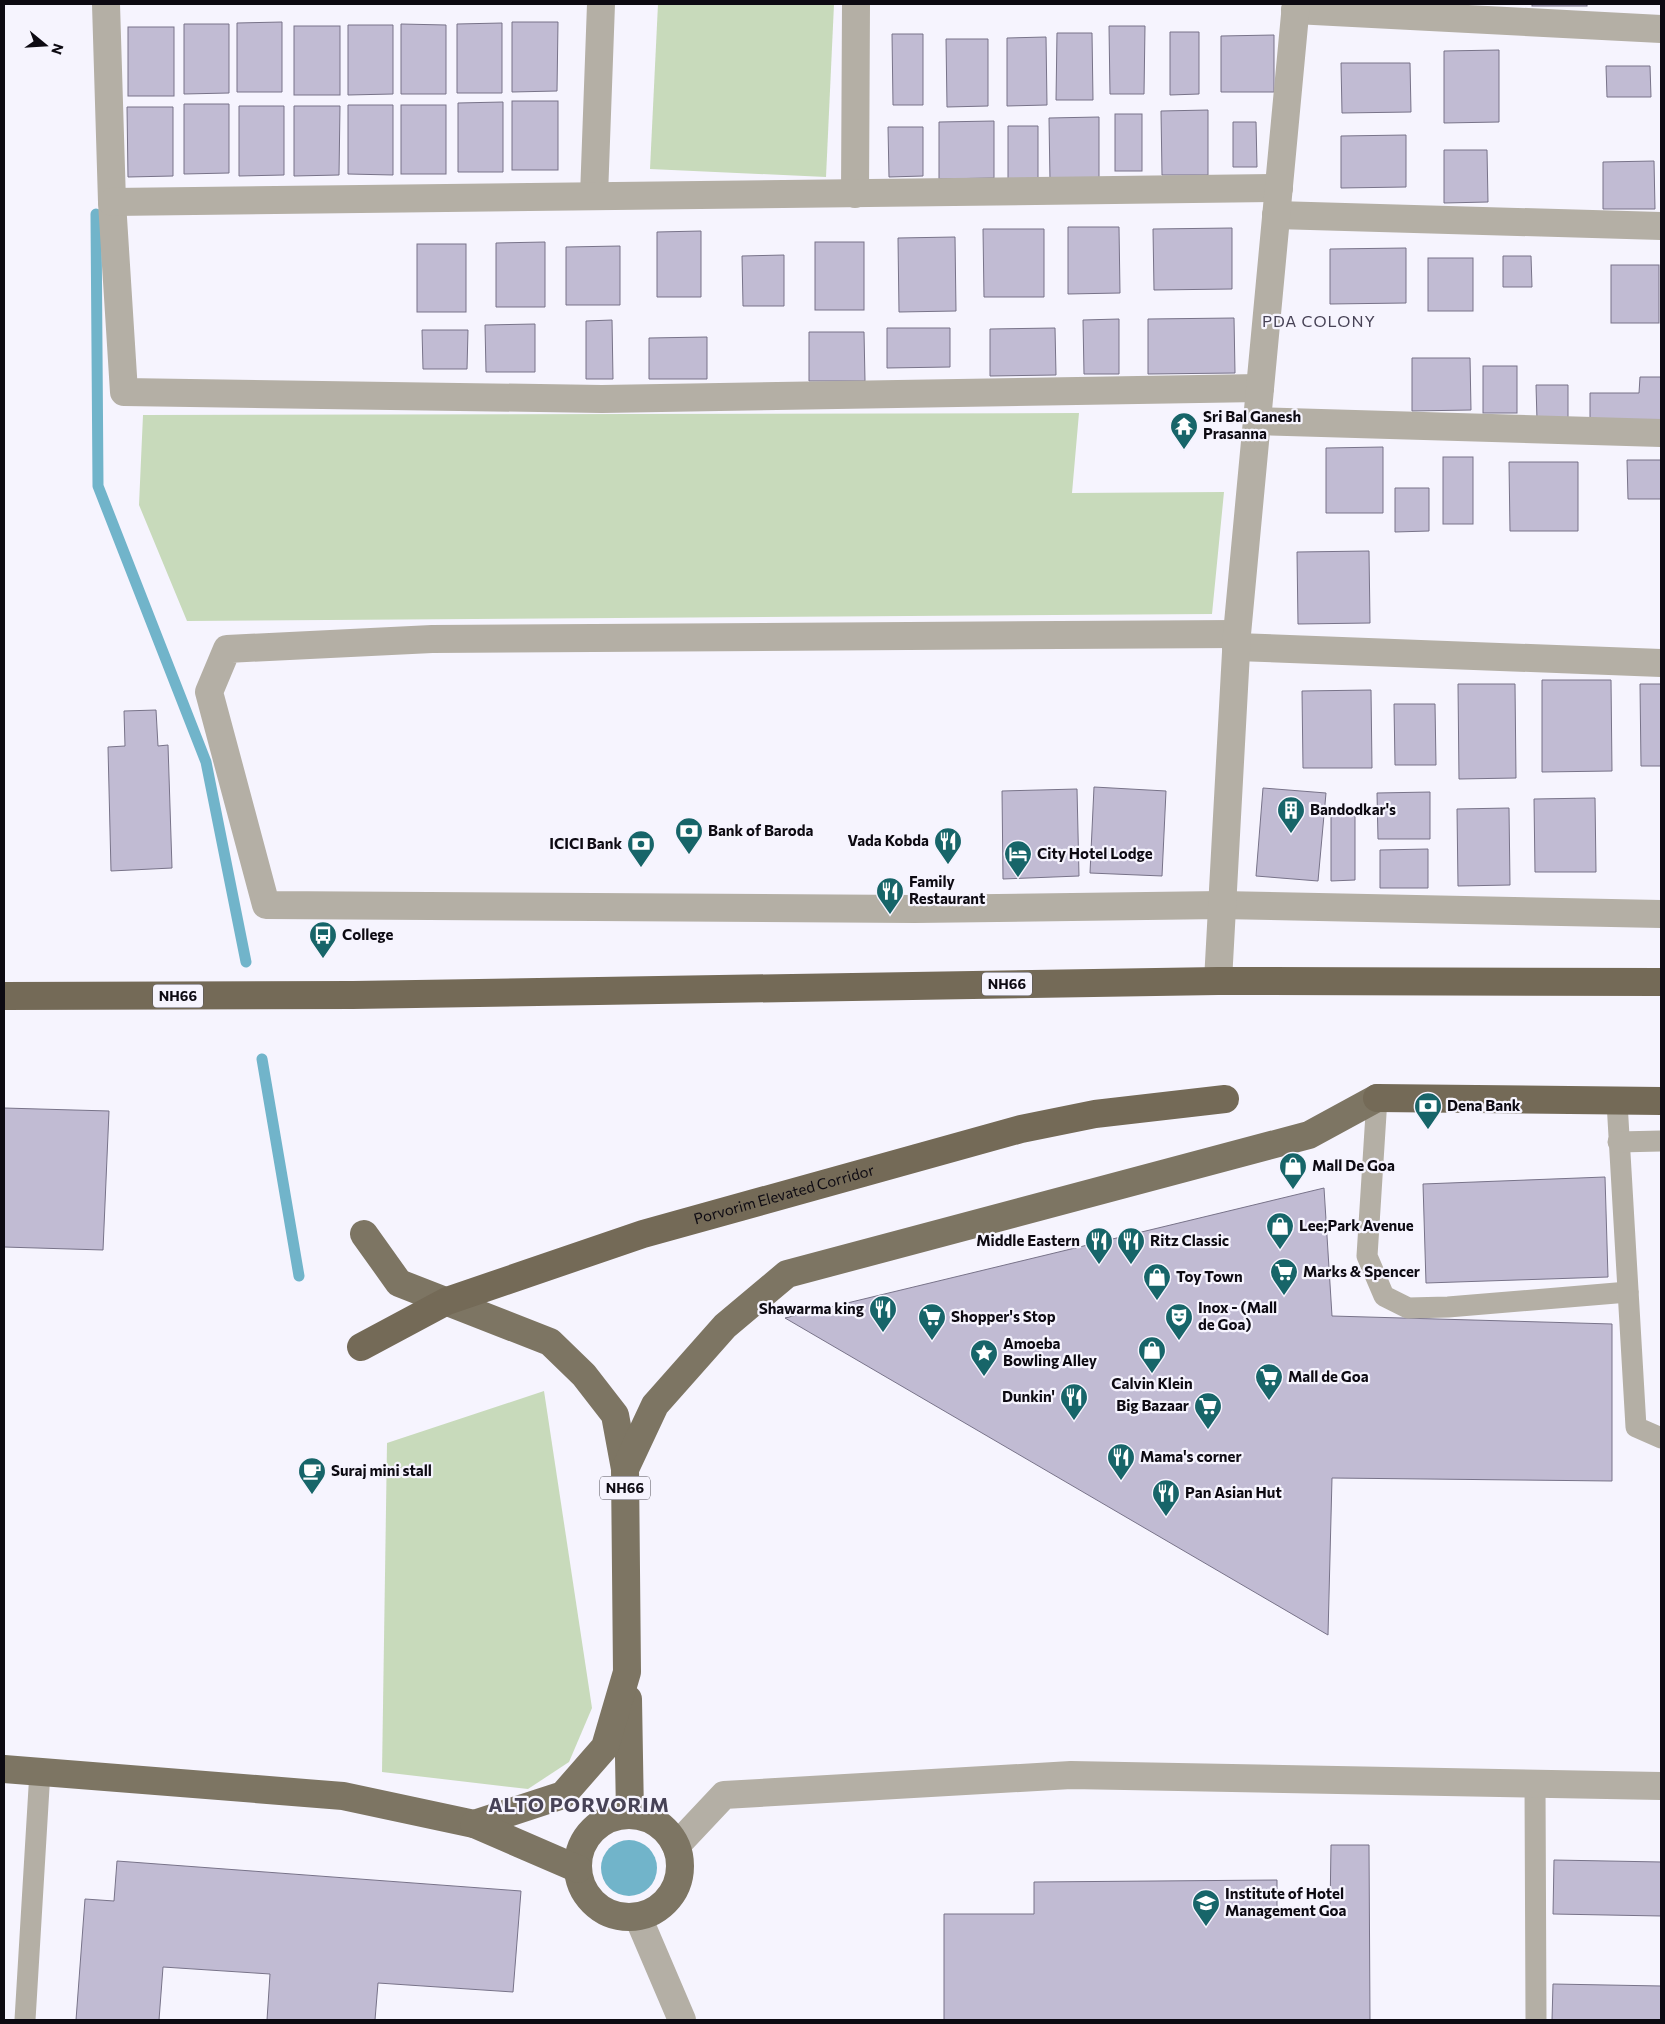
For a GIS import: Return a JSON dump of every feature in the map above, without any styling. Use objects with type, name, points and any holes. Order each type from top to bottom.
[{"type":"highway","name":"NH66","points":[[4,996],[363,995],[1218,981],[1661,982]]},
{"type":"highway","name":"NH66","points":[[1377,1098],[1661,1101]]},
{"type":"highway","name":"Porvorim Elevated Corridor","points":[[361,1346],[446,1301],[643,1234],[1021,1129],[1095,1114],[1225,1099]]},
{"type":"main road","name":"NH66","points":[[474,1824],[563,1795],[605,1746],[627,1672],[625,1469],[655,1405],[725,1326],[787,1274],[1309,1135],[1377,1098]]},
{"type":"main road","points":[[364,1234],[400,1283],[550,1342],[584,1375],[615,1415],[625,1469]]},
{"type":"main road","points":[[627,1672],[630,1815]]},
{"type":"main road","points":[[4,1769],[343,1796],[474,1824],[578,1869]]},
{"type":"main road","points":[[630,1815],[645,1818],[658,1824],[676,1846],[680,1861],[679,1876],[674,1891],[665,1903],[653,1912],[638,1917],[622,1917],[605,1912],[591,1901],[582,1886],[578,1869],[579,1852],[587,1837],[599,1825],[614,1817],[630,1815]]},
{"type":"street","points":[[106,4],[112,202],[124,392],[602,399],[1260,388]]},
{"type":"street","points":[[594,196],[601,4]]},
{"type":"street","points":[[855,194],[856,4]]},
{"type":"street","points":[[1218,981],[1237,641],[1296,7],[1661,29]]},
{"type":"street","points":[[112,202],[1279,188]]},
{"type":"street","points":[[1276,215],[1661,226]]},
{"type":"street","points":[[1257,420],[1661,433]]},
{"type":"street","points":[[1661,663],[1237,641],[432,639],[226,649],[209,692],[266,904],[916,909],[1221,905],[1661,914]]},
{"type":"street","points":[[676,1846],[724,1795],[1071,1775],[1661,1786]]},
{"type":"street","points":[[638,1917],[682,2020]]},
{"type":"lane","points":[[1377,1098],[1367,1256],[1384,1296],[1408,1308],[1448,1307],[1628,1292]]},
{"type":"lane","points":[[1617,1102],[1636,1426],[1661,1438]]},
{"type":"lane","points":[[1618,1142],[1661,1141]]},
{"type":"lane","points":[[25,2020],[40,1771]]},
{"type":"lane","points":[[1535,1783],[1536,2020]]},
{"type":"green space","points":[[658,4],[834,4],[826,177],[650,169]]},
{"type":"green space","points":[[1079,413],[1072,493],[1224,492],[1212,614],[187,621],[139,505],[143,415]]},
{"type":"green space","points":[[544,1391],[592,1708],[569,1762],[528,1789],[382,1772],[387,1443]]},
{"type":"water","points":[[629,1840],[640,1842],[649,1848],[655,1857],[657,1868],[655,1879],[649,1888],[640,1894],[629,1896],[618,1894],[609,1888],[603,1879],[601,1868],[603,1857],[609,1848],[618,1842]]},
{"type":"building","points":[[1532,4],[1587,4],[1587,6],[1532,6]]},
{"type":"building","points":[[282,22],[282,92],[237,92],[237,23]]},
{"type":"building","points":[[512,22],[558,22],[557,91],[512,92]]},
{"type":"building","points":[[502,23],[502,93],[457,93],[457,24]]},
{"type":"building","points":[[184,24],[229,24],[229,93],[184,94]]},
{"type":"building","points":[[401,24],[446,25],[446,94],[401,94]]},
{"type":"building","points":[[348,25],[393,25],[393,94],[348,95]]},
{"type":"building","points":[[294,26],[340,26],[340,95],[294,95]]},
{"type":"building","points":[[1109,26],[1145,26],[1144,94],[1110,94]]},
{"type":"building","points":[[128,27],[174,27],[174,96],[128,96]]},
{"type":"building","points":[[1170,32],[1199,32],[1199,94],[1170,95]]},
{"type":"building","points":[[1057,33],[1092,33],[1093,100],[1056,100]]},
{"type":"building","points":[[892,34],[923,34],[923,105],[893,105]]},
{"type":"building","points":[[1274,35],[1274,92],[1221,92],[1221,36]]},
{"type":"building","points":[[1046,37],[1047,105],[1007,106],[1007,38]]},
{"type":"building","points":[[946,39],[988,39],[988,106],[947,107]]},
{"type":"building","points":[[1499,50],[1499,122],[1444,123],[1444,51]]},
{"type":"building","points":[[1341,63],[1410,63],[1411,112],[1342,113]]},
{"type":"building","points":[[1606,66],[1650,66],[1651,97],[1607,97]]},
{"type":"building","points":[[512,101],[558,101],[558,170],[512,170]]},
{"type":"building","points":[[503,102],[503,172],[458,172],[458,103]]},
{"type":"building","points":[[184,104],[229,104],[229,173],[184,174]]},
{"type":"building","points":[[348,105],[393,105],[393,175],[348,174]]},
{"type":"building","points":[[401,105],[446,105],[446,174],[401,174]]},
{"type":"building","points":[[239,106],[284,106],[284,175],[239,176]]},
{"type":"building","points":[[294,106],[340,106],[339,175],[294,176]]},
{"type":"building","points":[[127,107],[173,107],[173,176],[128,177]]},
{"type":"building","points":[[1208,110],[1208,175],[1162,175],[1161,111]]},
{"type":"building","points":[[1115,114],[1142,114],[1142,171],[1115,171]]},
{"type":"building","points":[[1099,117],[1099,180],[1050,181],[1049,118]]},
{"type":"building","points":[[994,121],[994,178],[939,179],[939,122]]},
{"type":"building","points":[[1233,122],[1256,122],[1257,167],[1233,167]]},
{"type":"building","points":[[1008,126],[1038,126],[1038,179],[1008,180]]},
{"type":"building","points":[[888,127],[923,127],[923,176],[889,177]]},
{"type":"building","points":[[1406,135],[1406,187],[1341,188],[1341,136]]},
{"type":"building","points":[[1444,150],[1487,150],[1488,202],[1444,203]]},
{"type":"building","points":[[1654,161],[1655,209],[1603,209],[1603,162]]},
{"type":"building","points":[[1068,227],[1119,227],[1120,293],[1068,294]]},
{"type":"building","points":[[1232,228],[1232,289],[1154,290],[1153,229]]},
{"type":"building","points":[[983,229],[1044,229],[1044,297],[984,297]]},
{"type":"building","points":[[701,231],[701,297],[657,297],[657,232]]},
{"type":"building","points":[[955,237],[956,311],[899,312],[898,238]]},
{"type":"building","points":[[545,242],[545,307],[496,307],[496,243]]},
{"type":"building","points":[[815,242],[864,242],[864,310],[815,310]]},
{"type":"building","points":[[417,244],[466,244],[466,312],[417,312]]},
{"type":"building","points":[[620,246],[620,305],[566,305],[566,247]]},
{"type":"building","points":[[1406,248],[1406,303],[1330,304],[1330,249]]},
{"type":"building","points":[[784,255],[784,306],[743,306],[742,256]]},
{"type":"building","points":[[1503,256],[1531,256],[1532,287],[1503,287]]},
{"type":"building","points":[[1428,258],[1473,258],[1473,311],[1428,311]]},
{"type":"building","points":[[1611,265],[1659,265],[1659,323],[1611,323]]},
{"type":"building","points":[[1234,318],[1235,373],[1148,374],[1148,319]]},
{"type":"building","points":[[1119,319],[1119,374],[1084,374],[1083,320]]},
{"type":"building","points":[[612,320],[613,379],[586,379],[586,321]]},
{"type":"building","points":[[535,324],[535,372],[486,372],[485,325]]},
{"type":"building","points":[[887,328],[950,328],[950,367],[887,368]]},
{"type":"building","points":[[1055,328],[1056,375],[990,376],[990,329]]},
{"type":"building","points":[[422,330],[468,330],[467,369],[423,369]]},
{"type":"building","points":[[809,332],[864,332],[865,381],[809,381]]},
{"type":"building","points":[[707,337],[707,379],[649,379],[649,338]]},
{"type":"building","points":[[1412,358],[1470,358],[1471,410],[1412,411]]},
{"type":"building","points":[[1483,366],[1517,366],[1517,413],[1483,413]]},
{"type":"building","points":[[1640,377],[1661,377],[1661,425],[1590,426],[1590,393],[1639,393]]},
{"type":"building","points":[[1536,385],[1568,385],[1568,420],[1537,420]]},
{"type":"building","points":[[1383,447],[1383,513],[1326,513],[1326,448]]},
{"type":"building","points":[[1443,457],[1473,457],[1473,524],[1443,524]]},
{"type":"building","points":[[1627,460],[1661,460],[1661,499],[1628,499]]},
{"type":"building","points":[[1509,462],[1578,462],[1578,531],[1510,531]]},
{"type":"building","points":[[1395,488],[1429,488],[1429,531],[1395,532]]},
{"type":"building","points":[[1369,551],[1370,623],[1298,624],[1297,552]]},
{"type":"building","points":[[1542,680],[1611,680],[1612,771],[1542,772]]},
{"type":"building","points":[[1458,684],[1515,684],[1516,778],[1459,779]]},
{"type":"building","points":[[1640,684],[1661,684],[1661,766],[1641,766]]},
{"type":"building","points":[[1371,690],[1372,768],[1303,768],[1302,691]]},
{"type":"building","points":[[1394,704],[1435,704],[1436,765],[1395,765]]},
{"type":"building","points":[[156,710],[158,746],[168,745],[172,868],[111,871],[108,747],[125,746],[124,711]]},
{"type":"building","points":[[1094,787],[1166,791],[1162,876],[1090,873]]},
{"type":"building","name":"Bandodkar's","points":[[1263,788],[1326,793],[1318,881],[1256,876]]},
{"type":"building","points":[[1077,789],[1079,876],[1003,879],[1002,791]]},
{"type":"building","points":[[1430,792],[1430,839],[1378,839],[1377,793]]},
{"type":"building","points":[[1595,798],[1596,872],[1535,872],[1534,799]]},
{"type":"building","points":[[1509,808],[1510,885],[1458,886],[1457,809]]},
{"type":"building","points":[[1331,811],[1355,811],[1355,880],[1331,881]]},
{"type":"building","points":[[1428,849],[1428,888],[1380,888],[1380,850]]},
{"type":"building","points":[[4,1108],[109,1111],[103,1250],[4,1247]]},
{"type":"building","points":[[1605,1177],[1608,1277],[1426,1283],[1423,1184]]},
{"type":"building","name":"Mall de Goa","points":[[1324,1188],[1332,1316],[1612,1324],[1612,1481],[1332,1478],[1328,1635],[785,1318]]},
{"type":"building","points":[[1331,1845],[1369,1845],[1370,2020],[944,2020],[944,1914],[1034,1914],[1034,1882],[1277,1880],[1277,1912],[1330,1912]]},
{"type":"building","points":[[1554,1860],[1661,1862],[1661,1916],[1553,1914]]},
{"type":"building","points":[[117,1861],[521,1891],[513,1992],[378,1983],[375,2020],[267,2020],[270,1974],[163,1967],[159,2020],[76,2020],[85,1899],[114,1901]]},
{"type":"building","points":[[1553,1984],[1661,1986],[1661,2020],[1552,2020]]},
{"type":"waterway","points":[[96,214],[98,486],[206,762],[246,962]]},
{"type":"waterway","points":[[262,1059],[299,1276]]},
{"type":"place","name":"Sri Bal Ganesh Prasanna","points":[[1184,450]]},
{"type":"place","name":"Bandodkar's","points":[[1291,834]]},
{"type":"place","name":"Bank of Baroda","points":[[689,855]]},
{"type":"place","name":"Vada Kobda","points":[[948,865]]},
{"type":"place","name":"ICICI Bank","points":[[641,868]]},
{"type":"place","name":"City Hotel Lodge","points":[[1018,878]]},
{"type":"place","name":"Family Restaurant","points":[[890,915]]},
{"type":"place","name":"College","points":[[323,959]]},
{"type":"place","name":"Dena Bank","points":[[1428,1130]]},
{"type":"place","name":"Mall De Goa","points":[[1293,1190]]},
{"type":"place","name":"Lee;Park Avenue","points":[[1280,1250]]},
{"type":"place","name":"Middle Eastern","points":[[1099,1265]]},
{"type":"place","name":"Ritz Classic","points":[[1131,1265]]},
{"type":"place","name":"Marks & Spencer","points":[[1284,1296]]},
{"type":"place","name":"Toy Town","points":[[1157,1301]]},
{"type":"place","name":"Shawarma king","points":[[883,1333]]},
{"type":"place","name":"Shopper's Stop","points":[[932,1341]]},
{"type":"place","name":"Inox - (Mall de Goa)","points":[[1179,1341]]},
{"type":"place","name":"Calvin Klein","points":[[1152,1374]]},
{"type":"place","name":"Amoeba Bowling Alley","points":[[984,1377]]},
{"type":"place","name":"Mall de Goa","points":[[1269,1401]]},
{"type":"place","name":"Dunkin'","points":[[1074,1421]]},
{"type":"place","name":"Big Bazaar","points":[[1208,1430]]},
{"type":"place","name":"Mama's corner","points":[[1121,1481]]},
{"type":"place","name":"Suraj mini stall","points":[[312,1495]]},
{"type":"place","name":"Pan Asian Hut","points":[[1166,1517]]},
{"type":"place","name":"Institute of Hotel Management Goa","points":[[1206,1927]]},
{"type":"district","name":"PDA COLONY","points":[[1319,321]]},
{"type":"district","name":"ALTO PORVORIM","points":[[579,1805]]}]
